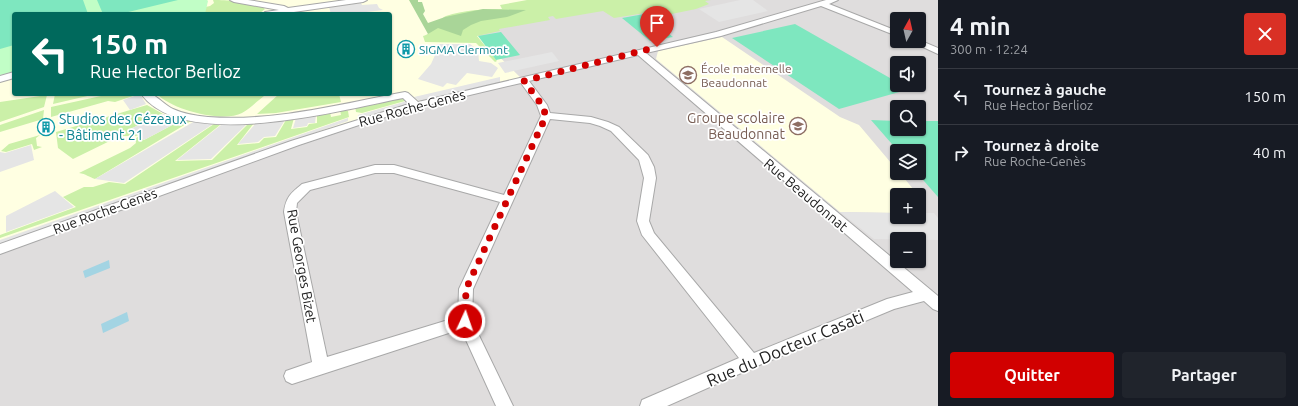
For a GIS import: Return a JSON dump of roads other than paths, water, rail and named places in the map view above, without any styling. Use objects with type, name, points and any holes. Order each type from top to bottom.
[{"type":"street","points":[[234,0],[294,9]]},
{"type":"street","points":[[278,12],[363,0]]},
{"type":"street","name":"Rue Roche-Genès","points":[[0,249],[295,143],[355,123],[416,105],[524,81],[718,34],[834,0]]},
{"type":"street","points":[[823,4],[890,31]]},
{"type":"street","points":[[264,12],[274,6]]},
{"type":"street","points":[[926,46],[938,51]]},
{"type":"street","name":"Rue Beaudonnat","points":[[639,52],[938,305]]},
{"type":"street","points":[[0,79],[12,76]]},
{"type":"street","points":[[505,406],[465,321],[466,289],[546,116],[542,105],[524,81]]},
{"type":"street","points":[[148,96],[156,104],[172,113],[193,118],[221,121],[272,119],[405,95],[416,105]]},
{"type":"street","points":[[350,106],[355,123]]},
{"type":"street","points":[[546,116],[591,120],[604,124],[615,129],[644,158],[648,167],[650,178],[643,221],[648,235],[751,361]]},
{"type":"street","name":"Rue Georges Bizet","points":[[321,366],[290,212],[291,202],[297,194],[306,187],[318,183],[375,169],[394,169],[507,200]]},
{"type":"street","name":"Rue du Docteur Casati","points":[[648,406],[751,361],[892,303],[925,294]]},
{"type":"street","points":[[292,376],[465,321]]},
{"type":"water","points":[[109,260],[110,268],[85,278],[83,271]]},
{"type":"water","points":[[127,312],[129,321],[103,333],[101,324]]},
{"type":"place","name":"SIGMA Clermont","points":[[406,49]]},
{"type":"place","name":"École maternelle Beaudonnat","points":[[688,75]]},
{"type":"place","name":"Groupe scolaire Beaudonnat","points":[[798,126]]},
{"type":"place","name":"Studios des Cézeaux - Bâtiment 21","points":[[46,127]]}]
